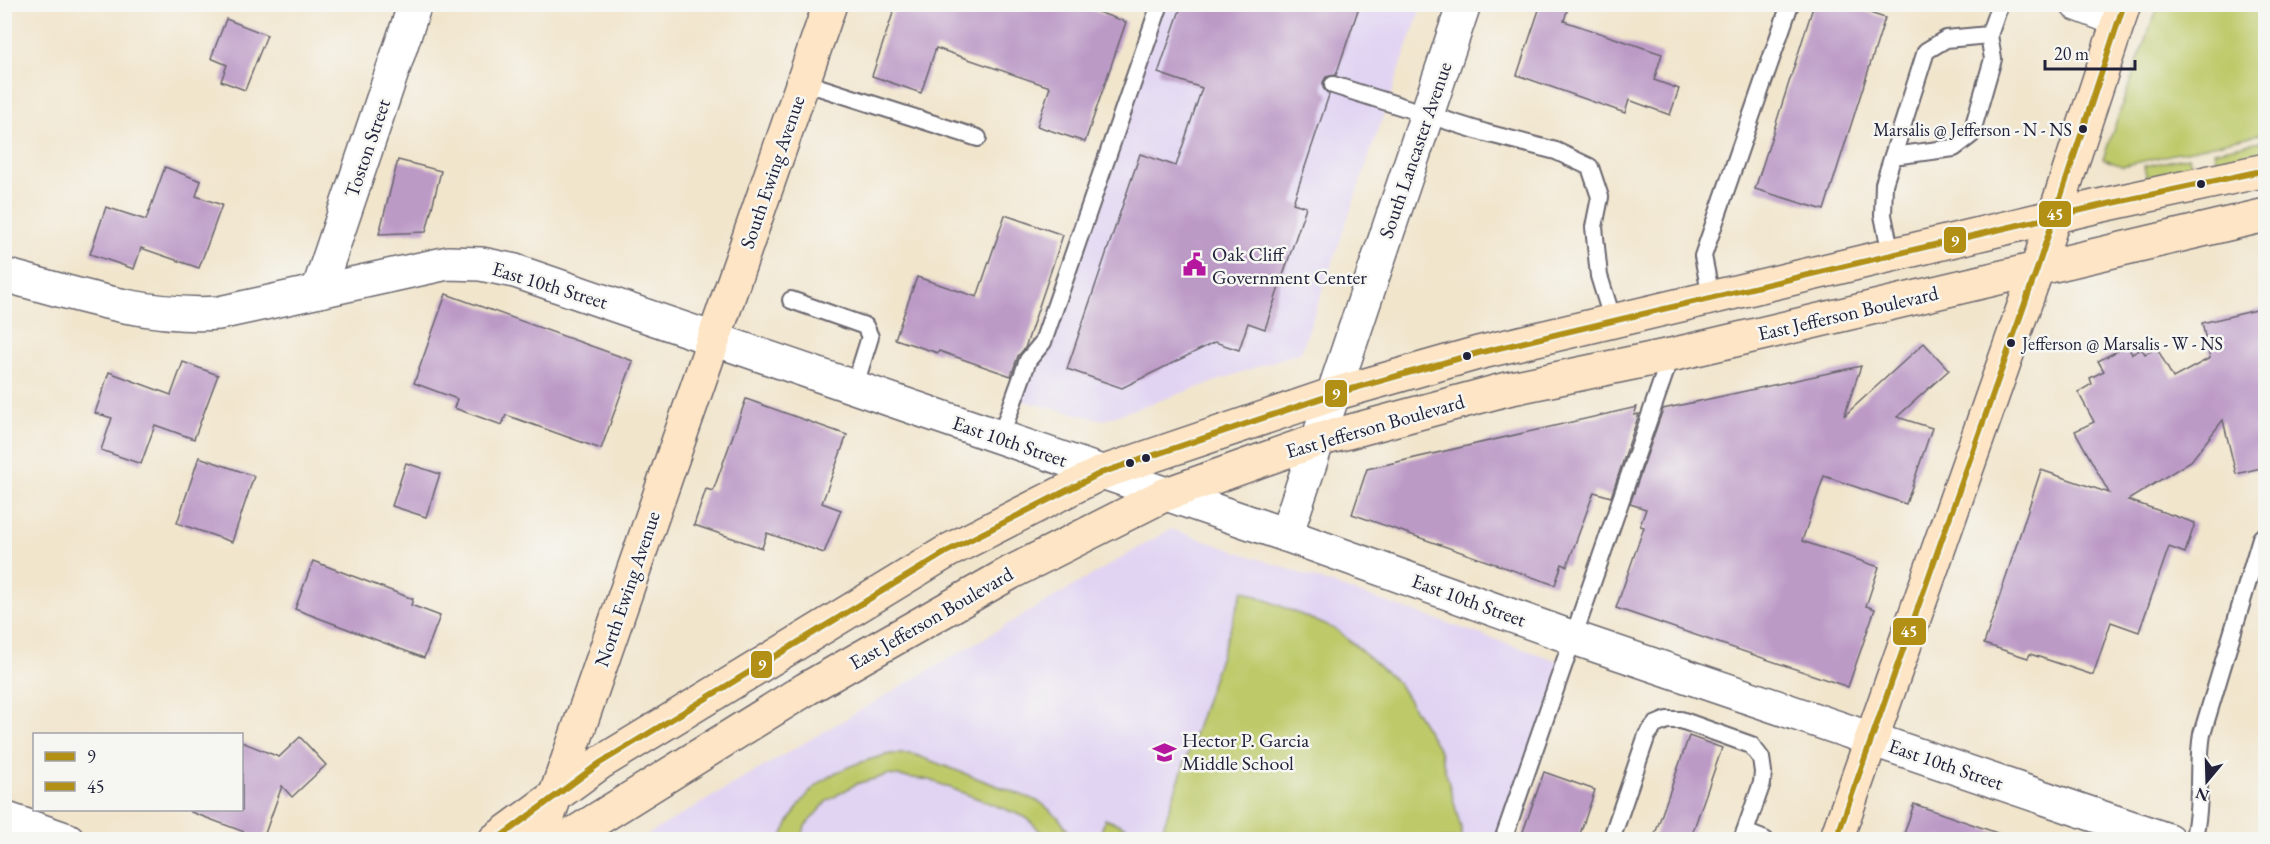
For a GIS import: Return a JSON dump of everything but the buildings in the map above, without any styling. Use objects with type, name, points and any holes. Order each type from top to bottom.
[{"type":"main road","name":"South Ewing Avenue","points":[[715,339],[830,4]]},
{"type":"main road","points":[[1836,840],[2037,269],[2122,12]]},
{"type":"main road","name":"East Jefferson Boulevard","points":[[495,840],[556,792],[781,652],[948,551],[1101,473],[1334,394],[1478,353],[2054,216],[2265,170]]},
{"type":"main road","name":"East Jefferson Boulevard","points":[[564,840],[806,689],[1010,573],[1164,495],[1318,440],[1507,389],[1671,355],[2265,215]]},
{"type":"main road","name":"North Ewing Avenue","points":[[540,840],[715,339]]},
{"type":"main road","points":[[781,652],[806,689]]},
{"type":"street","name":"Toston Street","points":[[318,291],[415,4]]},
{"type":"street","name":"South Lancaster Avenue","points":[[1286,535],[1464,4]]},
{"type":"street","points":[[2076,4],[2122,12]]},
{"type":"street","name":"East 10th Street","points":[[4,275],[129,309],[183,315],[219,313],[448,263],[481,264],[515,271],[1286,535],[1571,637],[2168,840]]},
{"type":"street","points":[[4,818],[68,840]]},
{"type":"lane","points":[[1000,438],[1028,360],[1043,342],[1160,4]]},
{"type":"lane","points":[[1712,297],[1703,256],[1790,4]]},
{"type":"lane","points":[[1893,156],[1954,148],[1971,135],[1993,60],[1989,35],[2001,4]]},
{"type":"lane","points":[[1891,255],[1883,215],[1884,184],[1926,51],[1946,39],[1989,35]]},
{"type":"lane","points":[[803,82],[978,138]]},
{"type":"lane","points":[[1333,85],[1427,115],[1556,151],[1590,167],[1600,197],[1594,227],[1599,276],[1613,321]]},
{"type":"lane","points":[[791,300],[865,326],[870,337],[854,387]]},
{"type":"lane","points":[[1503,840],[1571,637],[1671,355]]},
{"type":"lane","points":[[2193,840],[2200,806],[2198,756],[2202,734],[2261,538],[2265,534]]},
{"type":"lane","points":[[1611,840],[1647,735],[1655,725],[1667,720],[1681,720],[1751,745],[1761,758],[1762,783],[1744,836],[1765,840]]},
{"type":"shaded area","points":[[1157,5],[1422,5],[1301,352],[1103,420],[1019,400]]},
{"type":"shaded area","name":"Hector P. Garcia Middle School","points":[[1171,529],[1570,665],[1510,839],[638,840]]},
{"type":"green space","points":[[2158,4],[2265,5],[2265,133],[2122,166],[2103,159]]},
{"type":"green space","points":[[2265,140],[2265,152],[2217,163],[2214,151]]},
{"type":"green space","points":[[2189,157],[2192,169],[2147,179],[2144,166]]},
{"type":"green space","points":[[1243,590],[1337,630],[1398,683],[1440,751],[1461,828],[1461,839],[1159,839]]},
{"type":"green space","points":[[890,754],[913,754],[1040,802],[1058,817],[1074,839],[1049,839],[1025,817],[930,780],[888,775],[856,784],[827,801],[805,826],[801,839],[781,839],[800,804],[823,781],[836,772]]},
{"type":"green space","points":[[1105,819],[1126,827],[1121,839],[1099,839]]},
{"type":"transit line","name":"45","points":[[1836,840],[2037,269],[2124,4]]},
{"type":"transit line","name":"9","points":[[496,840],[600,763],[948,551],[1101,473],[1334,394],[1478,353],[2094,207],[2266,170]]},
{"type":"place","name":"Marsalis @ Jefferson - N - NS","points":[[2083,129]]},
{"type":"place","name":"Oak Cliff Government Center","points":[[1194,265]]},
{"type":"place","name":"Jefferson @ Marsalis - W - NS","points":[[2011,343]]},
{"type":"place","name":"Hector P. Garcia Middle School","points":[[1164,752]]}]
